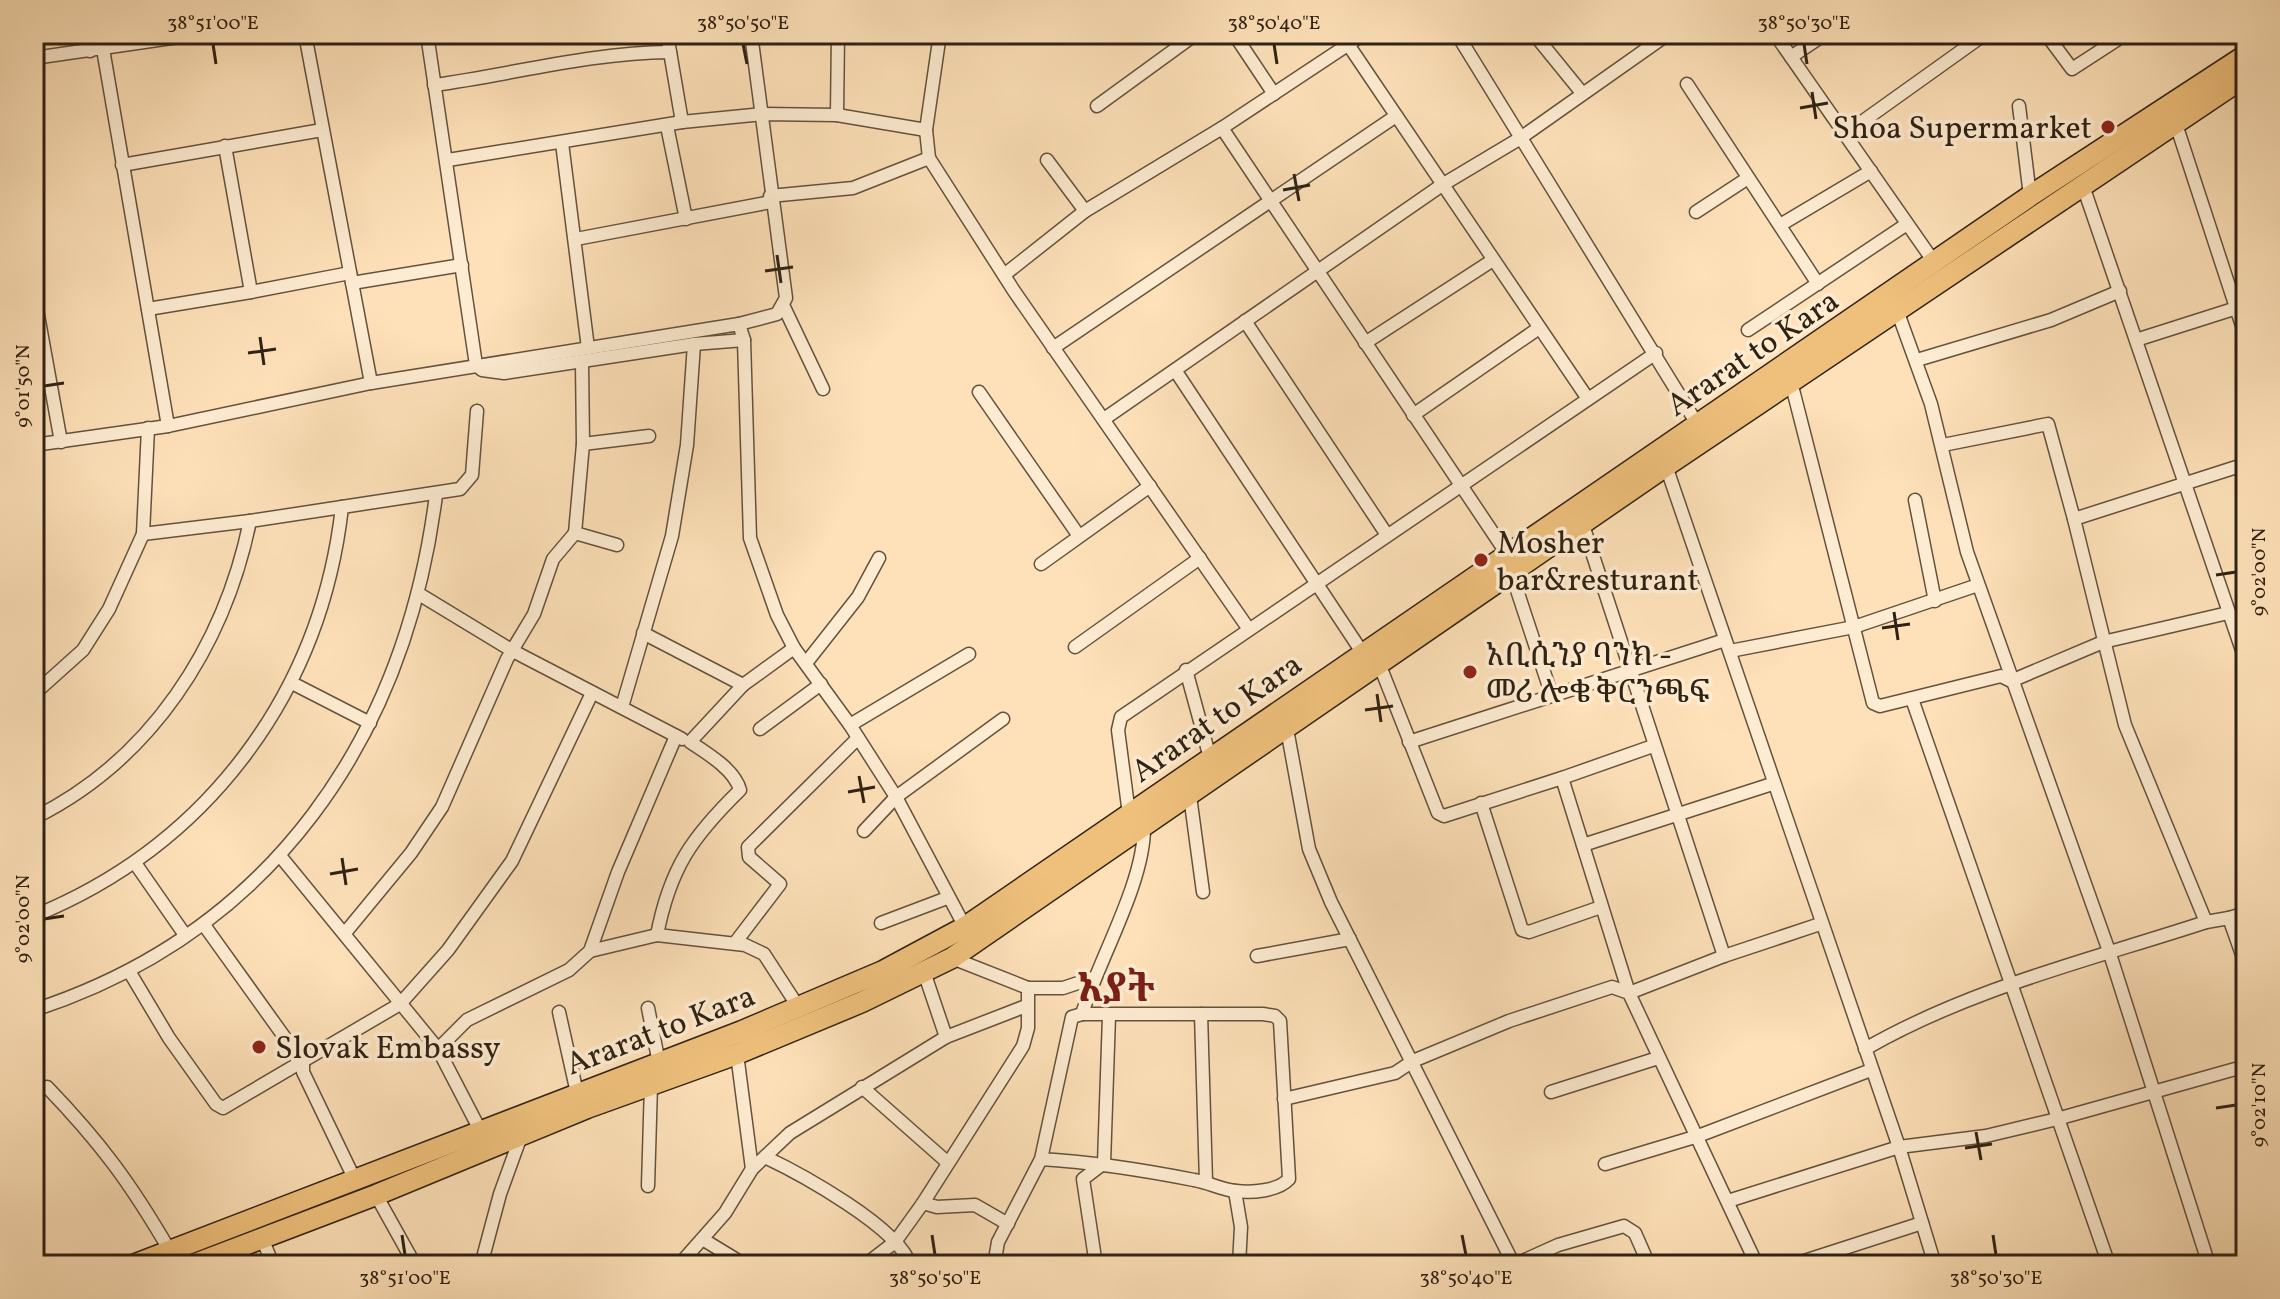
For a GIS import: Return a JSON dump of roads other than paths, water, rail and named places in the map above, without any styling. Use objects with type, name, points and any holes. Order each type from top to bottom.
[{"type":"main road","name":"Ararat to Kara","points":[[192,1265],[209,1247],[355,1180],[659,1063],[737,1054],[952,958],[1137,821],[1210,758],[1362,652],[1509,563],[1702,433],[1934,262],[2246,55]]},
{"type":"main road","name":"Ararat to Kara","points":[[1137,821],[1190,796],[1380,666],[1509,563],[1583,525],[1666,466],[1702,433],[1791,382],[1898,313],[2082,183],[2246,76]]},
{"type":"main road","name":"Ararat to Kara","points":[[133,1265],[170,1251],[262,1238],[651,1085],[693,1060],[883,971],[1078,862]]},
{"type":"street","points":[[88,34],[96,50],[122,165],[168,426]]},
{"type":"street","points":[[34,58],[199,34]]},
{"type":"street","points":[[305,34],[371,383]]},
{"type":"street","points":[[427,34],[476,365],[482,370],[504,373],[694,344],[744,340]]},
{"type":"street","points":[[667,34],[682,122]]},
{"type":"street","points":[[34,498],[36,444],[168,426],[371,383],[739,324],[777,314],[784,307],[786,298],[751,34]]},
{"type":"street","points":[[837,115],[838,34]]},
{"type":"street","points":[[940,34],[926,130],[929,158],[1053,348],[1248,628]]},
{"type":"street","points":[[1097,106],[1196,34]]},
{"type":"street","points":[[1234,34],[1274,94]]},
{"type":"street","points":[[1004,275],[1085,211],[1274,94],[1345,40],[1364,34]]},
{"type":"street","points":[[1457,34],[1519,139],[1656,353],[1702,433]]},
{"type":"street","points":[[1534,34],[1582,93]]},
{"type":"street","points":[[1104,419],[1442,185],[1519,139],[1668,34]]},
{"type":"street","points":[[1775,34],[1934,262]]},
{"type":"street","points":[[1791,57],[1825,34]]},
{"type":"street","points":[[1845,134],[1985,34]]},
{"type":"street","points":[[2046,34],[2072,69],[2126,34]]},
{"type":"street","points":[[1345,40],[1588,399]]},
{"type":"street","points":[[434,85],[517,73],[584,57],[670,52]]},
{"type":"street","points":[[1687,84],[1818,284]]},
{"type":"street","points":[[2019,106],[2030,196]]},
{"type":"street","points":[[448,160],[682,122],[763,114],[837,115],[926,130]]},
{"type":"street","points":[[1053,348],[1396,116]]},
{"type":"street","points":[[2175,121],[2241,307],[2246,338]]},
{"type":"street","points":[[667,126],[686,219]]},
{"type":"street","points":[[1222,128],[1509,563],[1551,693]]},
{"type":"street","points":[[122,165],[322,130]]},
{"type":"street","points":[[562,143],[588,348]]},
{"type":"street","points":[[225,146],[251,292]]},
{"type":"street","points":[[576,239],[686,219],[771,199],[853,188],[929,158]]},
{"type":"street","points":[[1047,160],[1085,211]]},
{"type":"street","points":[[1780,225],[1871,171]]},
{"type":"street","points":[[1696,212],[1748,178]]},
{"type":"street","points":[[2082,183],[2246,662]]},
{"type":"street","points":[[1748,330],[1907,224]]},
{"type":"street","points":[[1365,343],[1493,260]]},
{"type":"street","points":[[148,309],[251,292],[462,265]]},
{"type":"street","points":[[1917,360],[2051,320],[2120,291]]},
{"type":"street","points":[[34,293],[61,442]]},
{"type":"street","points":[[784,307],[823,389]]},
{"type":"street","points":[[2136,340],[2241,307]]},
{"type":"street","points":[[1898,313],[1917,360],[1943,445],[1967,552],[2110,954],[2209,1265]]},
{"type":"street","points":[[1245,321],[1387,535]]},
{"type":"street","points":[[739,324],[744,340],[750,538],[777,615],[794,648],[850,725],[896,797],[965,927]]},
{"type":"street","points":[[1413,415],[1539,328]]},
{"type":"street","points":[[622,707],[672,536],[687,445],[694,344]]},
{"type":"street","points":[[1082,1014],[1144,844],[1119,722],[1186,670],[1656,353]]},
{"type":"street","points":[[345,933],[411,853],[442,807],[513,651],[534,614],[553,559],[575,533],[583,444],[582,362]]},
{"type":"street","points":[[1175,370],[1362,652]]},
{"type":"street","points":[[1791,382],[1873,703],[1880,706],[2001,676],[2011,681],[2103,642],[2230,619],[2246,620]]},
{"type":"street","points":[[979,392],[1079,536]]},
{"type":"street","points":[[143,534],[436,495],[460,489],[472,475],[477,411]]},
{"type":"street","points":[[1943,445],[2048,424],[2125,725],[2206,922]]},
{"type":"street","points":[[34,694],[83,650],[109,609],[143,534],[148,428]]},
{"type":"street","points":[[583,444],[649,436]]},
{"type":"street","points":[[2074,519],[2246,464]]},
{"type":"street","points":[[1666,466],[1772,784],[1899,1147],[1935,1265]]},
{"type":"street","points":[[1041,564],[1150,486]]},
{"type":"street","points":[[34,1010],[88,991],[129,971],[204,925],[281,857],[334,784],[370,723],[419,594],[436,495]]},
{"type":"street","points":[[1915,500],[1935,601]]},
{"type":"street","points":[[34,916],[87,892],[135,863],[198,810],[253,746],[292,683],[329,588],[342,507]]},
{"type":"street","points":[[34,818],[101,777],[137,743],[193,673],[233,591],[250,521]]},
{"type":"street","points":[[1583,525],[1628,671],[1724,956]]},
{"type":"street","points":[[575,533],[617,545]]},
{"type":"street","points":[[806,663],[858,597],[879,558]]},
{"type":"street","points":[[1075,647],[1200,558]]},
{"type":"street","points":[[1409,742],[1551,693],[1628,671],[1727,646],[1854,627],[1978,585]]},
{"type":"street","points":[[419,594],[513,651],[690,742],[735,779],[740,790],[699,833],[677,864],[657,935]]},
{"type":"street","points":[[643,633],[743,685]]},
{"type":"street","points":[[690,742],[743,685],[794,648]]},
{"type":"street","points":[[850,725],[969,654]]},
{"type":"street","points":[[1380,666],[1438,813],[1444,816],[1653,746]]},
{"type":"street","points":[[1186,670],[1210,758]]},
{"type":"street","points":[[292,683],[370,723]]},
{"type":"street","points":[[760,729],[821,684]]},
{"type":"street","points":[[129,971],[169,1038],[216,1104],[223,1108],[303,1063],[400,1004],[448,950],[512,861],[592,693]]},
{"type":"street","points":[[1912,699],[2008,983],[2109,1265]]},
{"type":"street","points":[[864,831],[896,797],[1003,719]]},
{"type":"street","points":[[1287,729],[1309,849],[1350,939],[1514,1265],[1558,1245],[1624,1226],[1635,1233],[1649,1265]]},
{"type":"street","points":[[438,1049],[467,1020],[569,970],[590,951],[618,872],[676,736]]},
{"type":"street","points":[[735,943],[780,884],[749,857],[748,847],[858,738]]},
{"type":"street","points":[[1562,778],[1629,993],[1757,1265]]},
{"type":"street","points":[[1583,845],[1772,784]]},
{"type":"street","points":[[1190,796],[1203,892]]},
{"type":"street","points":[[1481,803],[1522,930],[1529,932],[1601,907]]},
{"type":"street","points":[[281,857],[438,1049],[480,1130]]},
{"type":"street","points":[[135,863],[185,935]]},
{"type":"street","points":[[881,923],[947,898]]},
{"type":"street","points":[[1865,1049],[1917,1019],[2008,983],[2206,922],[2246,913]]},
{"type":"street","points":[[2229,918],[2246,966]]},
{"type":"street","points":[[1284,1099],[1395,1073],[1413,1061],[1509,1021],[1612,987],[1629,993],[1724,956],[1820,924]]},
{"type":"street","points":[[204,925],[303,1063],[303,1072],[355,1180]]},
{"type":"street","points":[[590,951],[657,935],[735,943],[764,954],[799,1008]]},
{"type":"street","points":[[1257,956],[1350,939]]},
{"type":"street","points":[[952,958],[1028,988],[1063,988],[1093,978]]},
{"type":"street","points":[[924,972],[946,1037]]},
{"type":"street","points":[[865,1265],[895,1242],[1002,1084],[1023,1046],[1028,1028],[1028,988]]},
{"type":"street","points":[[679,1265],[704,1240],[752,1169],[804,1123],[946,1037],[1026,1006]]},
{"type":"street","points":[[648,1008],[659,1063]]},
{"type":"street","points":[[559,1012],[577,1093]]},
{"type":"street","points":[[994,1265],[995,1252],[1041,1159],[1067,1027],[1072,1017],[1082,1014],[1263,1014],[1278,1019],[1282,1026],[1289,1179],[1269,1189],[1235,1191],[1206,1182],[1104,1163],[1041,1159]]},
{"type":"street","points":[[1201,1014],[1206,1182]]},
{"type":"street","points":[[1104,1163],[1109,1016]]},
{"type":"street","points":[[737,1054],[752,1169]]},
{"type":"street","points":[[1551,1092],[1658,1058]]},
{"type":"street","points":[[1728,1201],[1899,1147],[1986,1136],[2246,1066]]},
{"type":"street","points":[[1605,1164],[1698,1136],[1871,1070]]},
{"type":"street","points":[[648,1186],[651,1085]]},
{"type":"street","points":[[47,1087],[109,1154],[131,1183],[170,1251]]},
{"type":"street","points":[[862,1087],[947,1162]]},
{"type":"street","points":[[481,1265],[500,1194],[521,1136]]},
{"type":"street","points":[[765,1157],[826,1189],[895,1242],[910,1265]]},
{"type":"street","points":[[1096,1265],[1083,1179],[1104,1163]]},
{"type":"street","points":[[1235,1191],[1241,1227],[1239,1265]]},
{"type":"street","points":[[376,1195],[415,1265]]},
{"type":"street","points":[[923,1203],[937,1207],[975,1205],[1008,1224]]},
{"type":"street","points":[[1792,1265],[1922,1223]]},
{"type":"street","points":[[262,1238],[273,1265]]},
{"type":"street","points":[[704,1240],[745,1265]]},
{"type":"place","name":"Shoa Supermarket","points":[[2108,127]]},
{"type":"place","name":"Mosher bar&resturant","points":[[1481,560]]},
{"type":"place","name":"አቢሲንያ ባንክ - መሪ ሎቄ ቅርንጫፍ","points":[[1470,672]]},
{"type":"place","name":"Slovak Embassy","points":[[259,1047]]},
{"type":"district","name":"አያት","points":[[1116,987]]}]
